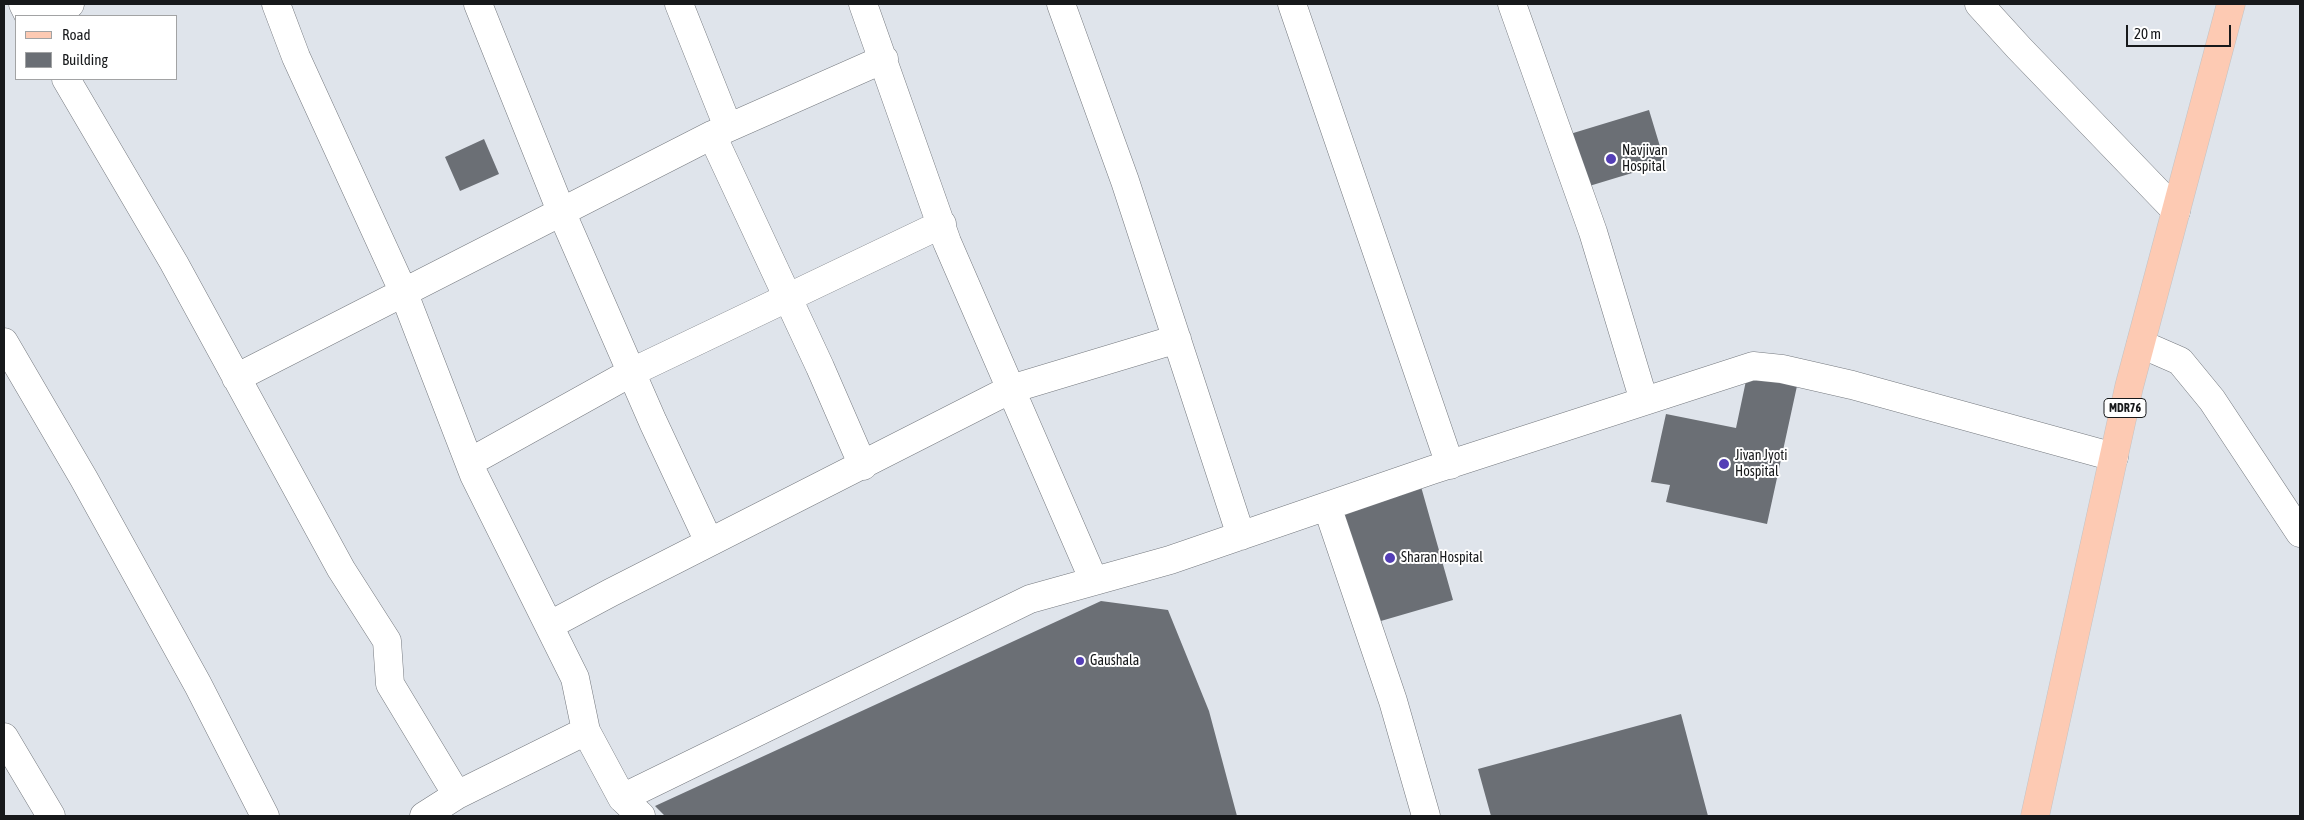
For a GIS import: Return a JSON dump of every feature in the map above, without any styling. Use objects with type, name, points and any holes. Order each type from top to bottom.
[{"type":"main road","name":"MDR76","points":[[2034,816],[2141,344],[2231,4]]},
{"type":"street","points":[[48,15],[70,4]]},
{"type":"street","points":[[276,4],[296,57],[403,291],[470,462],[576,678],[586,730],[632,807],[1030,599],[1170,560],[1450,465],[1753,366],[1782,370],[1852,385],[2114,457]]},
{"type":"street","points":[[478,4],[561,211],[709,542]]},
{"type":"street","points":[[679,4],[720,131],[788,298],[863,466]]},
{"type":"street","points":[[863,4],[942,224],[1094,580]]},
{"type":"street","points":[[1061,4],[1125,181],[1241,536]]},
{"type":"street","points":[[1292,4],[1450,465]]},
{"type":"street","points":[[1512,4],[1593,232],[1644,401]]},
{"type":"street","points":[[1979,4],[2176,211]]},
{"type":"street","points":[[236,378],[403,291],[720,131],[884,60]]},
{"type":"street","points":[[67,80],[174,263],[341,569],[387,641],[390,684],[457,795]]},
{"type":"street","points":[[470,462],[632,372],[942,224]]},
{"type":"street","points":[[550,625],[1011,389],[1176,339]]},
{"type":"street","points":[[4,342],[84,479],[198,685],[265,816]]},
{"type":"street","points":[[2141,344],[2180,361],[2212,400],[2300,533]]},
{"type":"street","points":[[1327,506],[1393,701],[1426,816]]},
{"type":"street","points":[[424,816],[457,795],[586,730]]},
{"type":"street","points":[[4,736],[51,816]]},
{"type":"building","points":[[1649,110],[1665,163],[1586,187],[1570,134]]},
{"type":"building","points":[[484,139],[499,174],[460,191],[445,157]]},
{"type":"building","points":[[1747,376],[1797,386],[1767,524],[1666,502],[1670,485],[1651,482],[1666,414],[1736,428]]},
{"type":"building","points":[[1420,483],[1453,600],[1374,623],[1340,506]]},
{"type":"building","name":"Gaushala","points":[[1101,601],[1168,610],[1209,711],[1237,816],[665,816],[655,806]]},
{"type":"building","points":[[1681,714],[1708,816],[1491,816],[1478,769]]},
{"type":"place","name":"Navjivan Hospital","points":[[1611,159]]},
{"type":"place","name":"Jivan Jyoti Hospital","points":[[1724,464]]},
{"type":"place","name":"Sharan Hospital","points":[[1390,558]]},
{"type":"place","name":"Gaushala","points":[[1080,661]]}]
